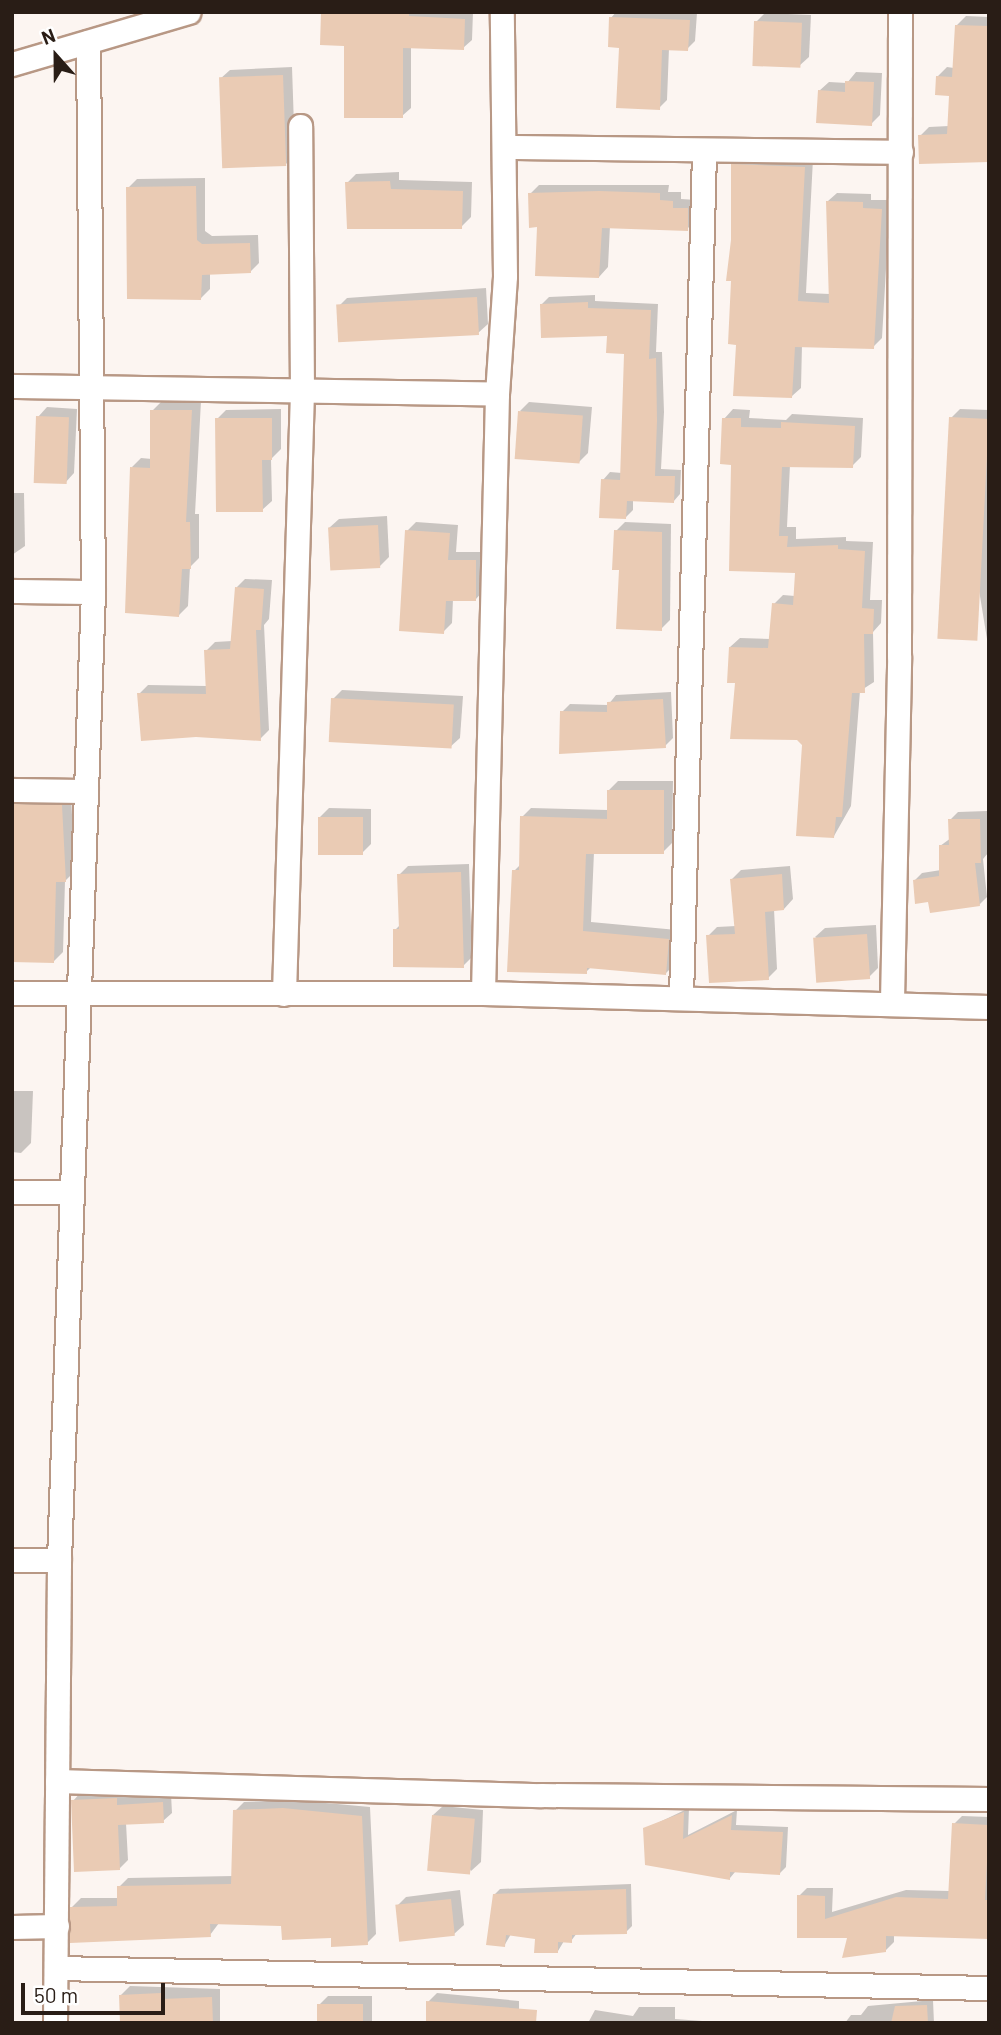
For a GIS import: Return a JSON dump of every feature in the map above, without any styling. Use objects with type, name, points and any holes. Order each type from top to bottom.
[{"type":"street","points":[[12,64],[189,12]]},
{"type":"street","points":[[483,993],[497,394],[507,147],[502,12]]},
{"type":"street","points":[[892,1000],[901,152],[900,12]]},
{"type":"street","points":[[55,2023],[59,1560],[70,1192],[82,994],[93,592],[88,41]]},
{"type":"street","points":[[284,994],[302,392],[300,126]]},
{"type":"street","points":[[507,147],[901,152]]},
{"type":"street","points":[[681,997],[704,150]]},
{"type":"street","points":[[12,386],[497,394]]},
{"type":"street","points":[[12,591],[93,592]]},
{"type":"street","points":[[12,790],[86,791]]},
{"type":"street","points":[[12,993],[483,993],[892,1000],[989,1007]]},
{"type":"street","points":[[12,1192],[70,1192]]},
{"type":"street","points":[[12,1560],[59,1560]]},
{"type":"street","points":[[57,1781],[541,1795],[989,1800]]},
{"type":"street","points":[[12,1927],[57,1927]]},
{"type":"street","points":[[57,1968],[989,1988]]},
{"type":"building","points":[[321,12],[409,12],[409,16],[465,19],[464,50],[403,48],[403,118],[344,118],[344,46],[320,45]]},
{"type":"building","points":[[609,17],[690,20],[688,51],[662,50],[660,110],[616,108],[619,48],[608,47]]},
{"type":"building","points":[[754,21],[802,23],[800,68],[752,66]]},
{"type":"building","points":[[955,25],[989,26],[989,162],[919,164],[918,135],[947,134],[949,96],[935,95],[936,76],[952,77]]},
{"type":"building","points":[[283,75],[286,166],[222,168],[219,77]]},
{"type":"building","points":[[845,81],[874,82],[872,126],[816,123],[818,90],[845,92]]},
{"type":"building","points":[[731,164],[805,167],[798,301],[829,303],[826,201],[863,202],[863,208],[882,209],[874,349],[795,347],[792,398],[733,396],[736,345],[728,344],[731,281],[726,281],[731,240]]},
{"type":"building","points":[[390,181],[391,189],[463,191],[462,229],[347,229],[345,182]]},
{"type":"building","points":[[196,186],[197,240],[202,244],[250,243],[251,273],[202,275],[201,300],[127,299],[126,187]]},
{"type":"building","points":[[528,193],[660,193],[660,200],[673,201],[673,208],[688,208],[688,231],[602,228],[599,278],[535,276],[537,227],[529,228]]},
{"type":"building","points":[[477,297],[479,335],[338,342],[336,304]]},
{"type":"building","points":[[588,302],[588,308],[651,310],[649,359],[656,358],[655,476],[675,476],[674,503],[627,501],[626,519],[599,518],[601,479],[620,480],[624,354],[606,353],[607,336],[541,338],[540,304]]},
{"type":"building","points":[[150,410],[192,410],[186,522],[190,522],[191,569],[182,569],[179,617],[125,613],[130,467],[150,468]]},
{"type":"building","points":[[518,411],[583,416],[579,463],[515,459]]},
{"type":"building","points":[[36,416],[69,417],[67,484],[34,483]]},
{"type":"building","points":[[949,417],[989,419],[977,641],[937,639]]},
{"type":"building","points":[[215,418],[272,418],[272,460],[262,460],[263,512],[216,512]]},
{"type":"building","points":[[722,418],[741,418],[741,427],[781,428],[781,422],[855,426],[853,468],[782,467],[779,536],[788,536],[787,547],[838,545],[838,549],[865,551],[862,608],[874,609],[873,634],[864,634],[865,693],[852,693],[842,817],[836,817],[834,838],[796,836],[802,745],[797,740],[730,739],[735,683],[727,683],[729,647],[768,648],[772,603],[793,605],[795,573],[729,571],[731,465],[720,464]]},
{"type":"building","points":[[378,525],[380,568],[330,571],[328,528]]},
{"type":"building","points":[[405,530],[450,533],[448,560],[476,560],[476,601],[446,601],[444,634],[399,631]]},
{"type":"building","points":[[614,530],[662,532],[662,631],[616,629],[619,570],[612,570]]},
{"type":"building","points":[[235,587],[264,589],[261,630],[256,630],[261,741],[196,737],[141,741],[137,693],[206,694],[204,650],[230,649]]},
{"type":"building","points":[[331,698],[454,704],[452,748],[329,742]]},
{"type":"building","points":[[663,699],[666,748],[559,754],[560,711],[607,712],[607,702]]},
{"type":"building","points":[[607,790],[664,790],[664,854],[586,854],[583,931],[669,939],[666,975],[587,968],[587,974],[507,972],[512,870],[519,870],[520,816],[607,819]]},
{"type":"building","points":[[12,804],[62,805],[66,882],[56,882],[54,963],[12,962]]},
{"type":"building","points":[[318,817],[363,817],[363,855],[318,855]]},
{"type":"building","points":[[948,819],[980,819],[981,863],[975,863],[980,906],[930,913],[928,902],[915,904],[913,880],[939,876],[939,845],[949,845]]},
{"type":"building","points":[[461,872],[464,968],[393,967],[393,929],[399,929],[397,874]]},
{"type":"building","points":[[782,874],[784,910],[765,912],[769,980],[709,983],[706,935],[735,934],[730,879]]},
{"type":"building","points":[[867,934],[870,979],[816,983],[813,938]]},
{"type":"building","points":[[117,1798],[117,1805],[163,1802],[164,1823],[118,1825],[120,1870],[74,1872],[71,1800]]},
{"type":"building","points":[[283,1808],[362,1816],[368,1945],[331,1947],[331,1938],[282,1940],[281,1926],[210,1924],[211,1937],[70,1943],[70,1907],[117,1906],[117,1886],[231,1884],[233,1810]]},
{"type":"building","points":[[684,1812],[683,1839],[732,1815],[731,1830],[783,1832],[780,1875],[730,1872],[730,1880],[645,1865],[643,1828]]},
{"type":"building","points":[[432,1815],[475,1819],[470,1875],[427,1871]]},
{"type":"building","points":[[952,1823],[989,1825],[985,1900],[989,1900],[989,1939],[886,1936],[886,1952],[842,1958],[847,1938],[797,1938],[797,1895],[825,1896],[825,1919],[896,1897],[948,1899]]},
{"type":"building","points":[[626,1889],[627,1934],[572,1935],[572,1943],[558,1942],[558,1953],[534,1953],[535,1939],[506,1935],[505,1947],[486,1945],[493,1894]]},
{"type":"building","points":[[451,1899],[455,1936],[399,1942],[395,1905]]},
{"type":"building","points":[[161,1993],[161,1999],[212,1997],[213,2023],[120,2023],[119,1995]]},
{"type":"building","points":[[426,2001],[537,2010],[536,2023],[426,2023]]},
{"type":"building","points":[[317,2004],[363,2004],[363,2023],[317,2023]]},
{"type":"building","points":[[927,2005],[928,2023],[891,2023],[895,2006]]}]
